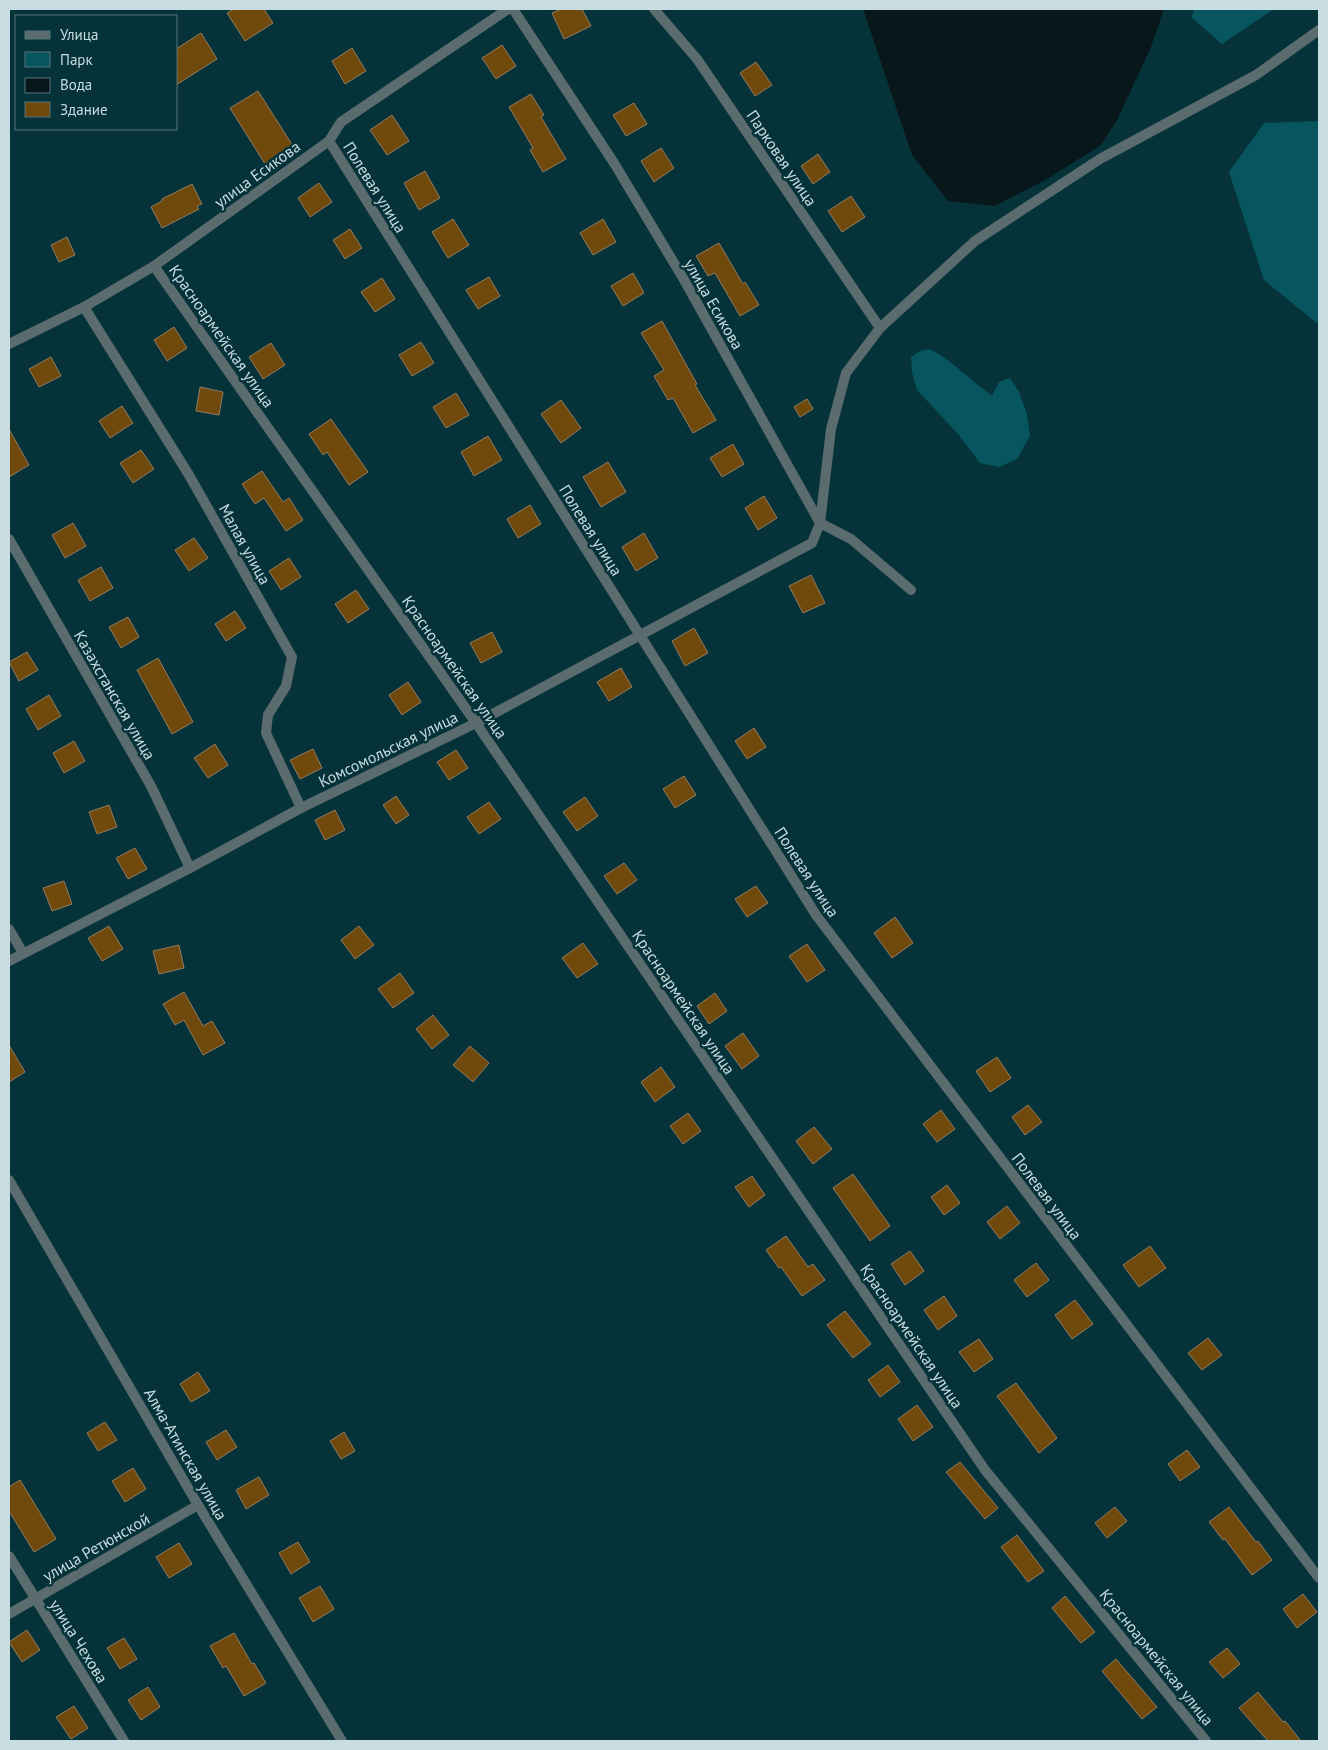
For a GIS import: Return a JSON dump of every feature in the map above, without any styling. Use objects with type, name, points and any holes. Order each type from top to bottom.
[{"type":"street","name":"улица Есикова","points":[[9,344],[84,307],[154,266],[329,141],[341,122],[508,9]]},
{"type":"street","name":"улица Есикова","points":[[513,9],[614,163],[673,261],[820,523]]},
{"type":"street","name":"Парковая улица","points":[[654,9],[697,59],[880,328]]},
{"type":"street","points":[[911,590],[851,539],[820,523],[830,429],[846,373],[880,328],[975,241],[1100,159],[1256,75],[1319,30]]},
{"type":"street","name":"Полевая улица","points":[[329,141],[816,915],[1319,1578]]},
{"type":"street","name":"Красноармейская улица","points":[[154,266],[476,723],[985,1470],[1206,1741]]},
{"type":"street","name":"Малая улица","points":[[84,307],[189,475],[292,658],[286,686],[268,715],[266,733],[301,808]]},
{"type":"street","name":"Комсомольская улица","points":[[9,961],[190,868],[301,808],[476,723],[812,543],[820,523]]},
{"type":"street","name":"Казахстанская улица","points":[[9,539],[151,786],[190,868]]},
{"type":"street","points":[[9,929],[23,953]]},
{"type":"street","name":"Алма-Атинская улица","points":[[9,1180],[198,1505],[342,1741]]},
{"type":"street","name":"улица Ретюнской","points":[[9,1614],[198,1505]]},
{"type":"street","name":"улица Чехова","points":[[9,1556],[124,1741]]},
{"type":"green space","points":[[1195,9],[1274,9],[1222,44],[1191,17]]},
{"type":"green space","points":[[1319,121],[1319,325],[1264,280],[1229,172],[1264,123]]},
{"type":"green space","points":[[930,349],[945,358],[992,396],[999,382],[1010,378],[1019,392],[1027,414],[1030,436],[1017,459],[999,467],[980,463],[958,434],[917,390],[912,372],[911,357],[920,351]]},
{"type":"water","points":[[863,9],[1164,9],[1151,47],[1117,120],[1101,145],[1047,179],[995,206],[948,201],[912,155]]},
{"type":"building","points":[[234,9],[264,9],[273,23],[245,41],[227,13]]},
{"type":"building","points":[[561,9],[582,9],[591,26],[564,39],[552,13]]},
{"type":"building","points":[[201,33],[217,59],[178,84],[178,48]]},
{"type":"building","points":[[502,45],[516,66],[496,79],[482,58]]},
{"type":"building","points":[[352,48],[366,71],[345,84],[332,61]]},
{"type":"building","points":[[756,62],[772,85],[755,96],[740,73]]},
{"type":"building","points":[[258,91],[293,146],[265,164],[230,108]]},
{"type":"building","points":[[531,94],[544,115],[541,117],[566,159],[543,172],[530,150],[533,148],[509,107]]},
{"type":"building","points":[[634,103],[647,124],[626,136],[613,115]]},
{"type":"building","points":[[392,115],[409,141],[387,155],[370,130]]},
{"type":"building","points":[[661,148],[674,168],[654,182],[641,161]]},
{"type":"building","points":[[818,154],[830,172],[813,184],[801,166]]},
{"type":"building","points":[[425,171],[440,198],[419,210],[404,183]]},
{"type":"building","points":[[319,183],[332,202],[310,217],[298,198]]},
{"type":"building","points":[[192,184],[202,204],[197,206],[199,209],[162,228],[151,207],[162,201],[162,199]]},
{"type":"building","points":[[851,196],[865,217],[842,232],[828,211]]},
{"type":"building","points":[[453,219],[469,245],[448,258],[432,232]]},
{"type":"building","points":[[603,219],[616,242],[593,255],[580,233]]},
{"type":"building","points":[[350,229],[362,248],[345,259],[333,240]]},
{"type":"building","points":[[67,237],[75,255],[59,262],[51,245]]},
{"type":"building","points":[[719,243],[743,284],[745,282],[759,305],[740,316],[715,273],[708,276],[696,256]]},
{"type":"building","points":[[633,273],[644,293],[623,306],[611,286]]},
{"type":"building","points":[[489,277],[500,296],[478,309],[466,290]]},
{"type":"building","points":[[382,278],[395,299],[375,312],[361,292]]},
{"type":"building","points":[[662,321],[697,384],[695,385],[716,420],[693,433],[673,398],[668,400],[654,376],[664,370],[641,333]]},
{"type":"building","points":[[174,327],[187,348],[167,361],[154,340]]},
{"type":"building","points":[[421,342],[434,363],[412,376],[399,355]]},
{"type":"building","points":[[271,343],[285,365],[263,379],[249,357]]},
{"type":"building","points":[[51,357],[61,376],[39,387],[29,369]]},
{"type":"building","points":[[200,387],[223,392],[219,415],[196,411]]},
{"type":"building","points":[[456,393],[469,415],[446,428],[433,407]]},
{"type":"building","points":[[807,399],[813,409],[800,417],[794,407]]},
{"type":"building","points":[[561,400],[581,428],[561,443],[541,414]]},
{"type":"building","points":[[122,406],[133,423],[110,438],[99,421]]},
{"type":"building","points":[[331,419],[368,472],[349,485],[327,452],[323,455],[309,434]]},
{"type":"building","points":[[9,429],[29,465],[9,477]]},
{"type":"building","points":[[488,436],[502,460],[474,476],[461,452]]},
{"type":"building","points":[[733,444],[744,464],[722,477],[710,458]]},
{"type":"building","points":[[141,450],[154,469],[133,483],[120,463]]},
{"type":"building","points":[[608,462],[626,492],[601,507],[583,477]]},
{"type":"building","points":[[262,471],[283,502],[289,498],[303,520],[286,531],[264,498],[255,504],[242,484]]},
{"type":"building","points":[[764,496],[777,518],[758,530],[745,508]]},
{"type":"building","points":[[530,505],[541,524],[518,538],[507,519]]},
{"type":"building","points":[[73,523],[86,546],[65,558],[52,535]]},
{"type":"building","points":[[644,533],[658,558],[636,571],[622,547]]},
{"type":"building","points":[[194,538],[208,558],[189,571],[175,550]]},
{"type":"building","points":[[289,558],[301,577],[281,590],[269,571]]},
{"type":"building","points":[[101,567],[113,588],[90,601],[78,580]]},
{"type":"building","points":[[811,575],[825,603],[803,613],[789,586]]},
{"type":"building","points":[[356,590],[369,609],[348,623],[335,604]]},
{"type":"building","points":[[235,611],[246,628],[226,641],[215,624]]},
{"type":"building","points":[[128,617],[139,637],[121,648],[109,627]]},
{"type":"building","points":[[694,628],[708,653],[685,666],[672,641]]},
{"type":"building","points":[[492,632],[502,652],[481,663],[470,643]]},
{"type":"building","points":[[27,652],[38,670],[19,681],[9,662]]},
{"type":"building","points":[[158,658],[193,722],[172,734],[137,670]]},
{"type":"building","points":[[621,668],[632,687],[609,701],[597,682]]},
{"type":"building","points":[[408,682],[421,702],[402,715],[389,695]]},
{"type":"building","points":[[49,695],[61,716],[38,730],[26,709]]},
{"type":"building","points":[[754,728],[766,747],[747,759],[735,741]]},
{"type":"building","points":[[74,741],[85,761],[64,773],[53,753]]},
{"type":"building","points":[[215,744],[228,765],[208,778],[194,758]]},
{"type":"building","points":[[313,749],[322,768],[300,779],[290,760]]},
{"type":"building","points":[[456,750],[468,768],[449,780],[437,762]]},
{"type":"building","points":[[684,776],[696,795],[675,808],[663,789]]},
{"type":"building","points":[[396,796],[409,815],[396,824],[383,805]]},
{"type":"building","points":[[585,797],[598,816],[577,831],[563,812]]},
{"type":"building","points":[[489,802],[501,819],[479,834],[467,817]]},
{"type":"building","points":[[109,805],[117,827],[97,834],[89,812]]},
{"type":"building","points":[[335,810],[345,830],[325,840],[315,820]]},
{"type":"building","points":[[135,848],[147,869],[128,879],[116,858]]},
{"type":"building","points":[[624,863],[637,880],[617,894],[604,876]]},
{"type":"building","points":[[64,881],[72,904],[52,911],[43,888]]},
{"type":"building","points":[[756,886],[768,903],[747,917],[735,899]]},
{"type":"building","points":[[895,917],[913,943],[892,958],[874,933]]},
{"type":"building","points":[[109,926],[123,949],[102,961],[88,938]]},
{"type":"building","points":[[359,926],[374,945],[355,959],[341,940]]},
{"type":"building","points":[[583,943],[598,964],[577,978],[562,958]]},
{"type":"building","points":[[807,944],[825,970],[807,982],[789,956]]},
{"type":"building","points":[[179,945],[184,968],[159,974],[153,951]]},
{"type":"building","points":[[400,973],[414,993],[393,1008],[378,989]]},
{"type":"building","points":[[184,992],[203,1026],[212,1021],[225,1043],[203,1055],[184,1020],[175,1025],[163,1004]]},
{"type":"building","points":[[715,993],[727,1011],[709,1024],[697,1006]]},
{"type":"building","points":[[433,1015],[449,1035],[432,1049],[416,1029]]},
{"type":"building","points":[[743,1033],[759,1056],[742,1069],[725,1046]]},
{"type":"building","points":[[9,1045],[25,1072],[9,1082]]},
{"type":"building","points":[[470,1046],[489,1063],[473,1082],[453,1065]]},
{"type":"building","points":[[997,1057],[1011,1078],[990,1092],[976,1071]]},
{"type":"building","points":[[661,1067],[675,1087],[655,1102],[641,1082]]},
{"type":"building","points":[[1028,1105],[1042,1122],[1025,1135],[1012,1117]]},
{"type":"building","points":[[941,1110],[955,1129],[937,1142],[923,1124]]},
{"type":"building","points":[[688,1113],[701,1131],[683,1144],[670,1126]]},
{"type":"building","points":[[814,1127],[832,1149],[813,1164],[796,1141]]},
{"type":"building","points":[[853,1174],[890,1226],[870,1241],[833,1188]]},
{"type":"building","points":[[752,1176],[765,1195],[749,1207],[735,1187]]},
{"type":"building","points":[[947,1185],[960,1203],[944,1215],[931,1197]]},
{"type":"building","points":[[1007,1206],[1020,1223],[1000,1239],[987,1222]]},
{"type":"building","points":[[786,1236],[808,1267],[813,1264],[825,1280],[802,1296],[766,1250]]},
{"type":"building","points":[[1150,1246],[1166,1268],[1139,1287],[1123,1265]]},
{"type":"building","points":[[910,1251],[924,1271],[905,1285],[891,1264]]},
{"type":"building","points":[[1036,1263],[1049,1280],[1027,1297],[1014,1280]]},
{"type":"building","points":[[944,1296],[957,1316],[938,1330],[924,1310]]},
{"type":"building","points":[[1075,1300],[1093,1324],[1072,1339],[1055,1315]]},
{"type":"building","points":[[845,1311],[871,1344],[853,1358],[827,1325]]},
{"type":"building","points":[[1208,1338],[1222,1355],[1202,1370],[1188,1353]]},
{"type":"building","points":[[979,1339],[993,1359],[974,1372],[959,1352]]},
{"type":"building","points":[[888,1365],[900,1382],[880,1397],[868,1380]]},
{"type":"building","points":[[198,1372],[210,1391],[191,1402],[180,1384]]},
{"type":"building","points":[[1016,1383],[1057,1438],[1039,1453],[997,1396]]},
{"type":"building","points":[[917,1405],[933,1427],[913,1441],[898,1419]]},
{"type":"building","points":[[105,1422],[117,1440],[98,1451],[87,1433]]},
{"type":"building","points":[[226,1430],[237,1447],[217,1460],[206,1442]]},
{"type":"building","points":[[344,1432],[355,1451],[341,1459],[330,1441]]},
{"type":"building","points":[[1187,1450],[1200,1467],[1180,1481],[1168,1464]]},
{"type":"building","points":[[960,1462],[998,1508],[985,1519],[946,1472]]},
{"type":"building","points":[[133,1468],[146,1489],[125,1502],[112,1481]]},
{"type":"building","points":[[259,1477],[269,1495],[246,1509],[236,1490]]},
{"type":"building","points":[[20,1480],[56,1539],[34,1552],[9,1511],[9,1487]]},
{"type":"building","points":[[1115,1507],[1127,1521],[1107,1538],[1095,1523]]},
{"type":"building","points":[[1229,1507],[1272,1560],[1252,1575],[1225,1539],[1223,1540],[1209,1522]]},
{"type":"building","points":[[1017,1535],[1044,1571],[1028,1582],[1001,1547]]},
{"type":"building","points":[[298,1542],[310,1562],[291,1574],[279,1553]]},
{"type":"building","points":[[179,1543],[192,1564],[169,1578],[156,1557]]},
{"type":"building","points":[[320,1586],[334,1609],[313,1622],[299,1598]]},
{"type":"building","points":[[1303,1594],[1317,1612],[1297,1628],[1283,1609]]},
{"type":"building","points":[[1065,1596],[1095,1632],[1081,1643],[1052,1608]]},
{"type":"building","points":[[27,1630],[40,1650],[22,1662],[9,1642]]},
{"type":"building","points":[[234,1633],[252,1664],[254,1663],[266,1683],[244,1696],[226,1666],[223,1668],[210,1646]]},
{"type":"building","points":[[124,1638],[137,1659],[120,1669],[107,1648]]},
{"type":"building","points":[[1227,1648],[1240,1664],[1223,1678],[1209,1662]]},
{"type":"building","points":[[1116,1659],[1157,1707],[1142,1719],[1102,1671]]},
{"type":"building","points":[[148,1687],[160,1707],[141,1720],[128,1700]]},
{"type":"building","points":[[1258,1692],[1301,1741],[1268,1741],[1239,1708]]},
{"type":"building","points":[[74,1706],[88,1728],[71,1739],[56,1717]]}]
